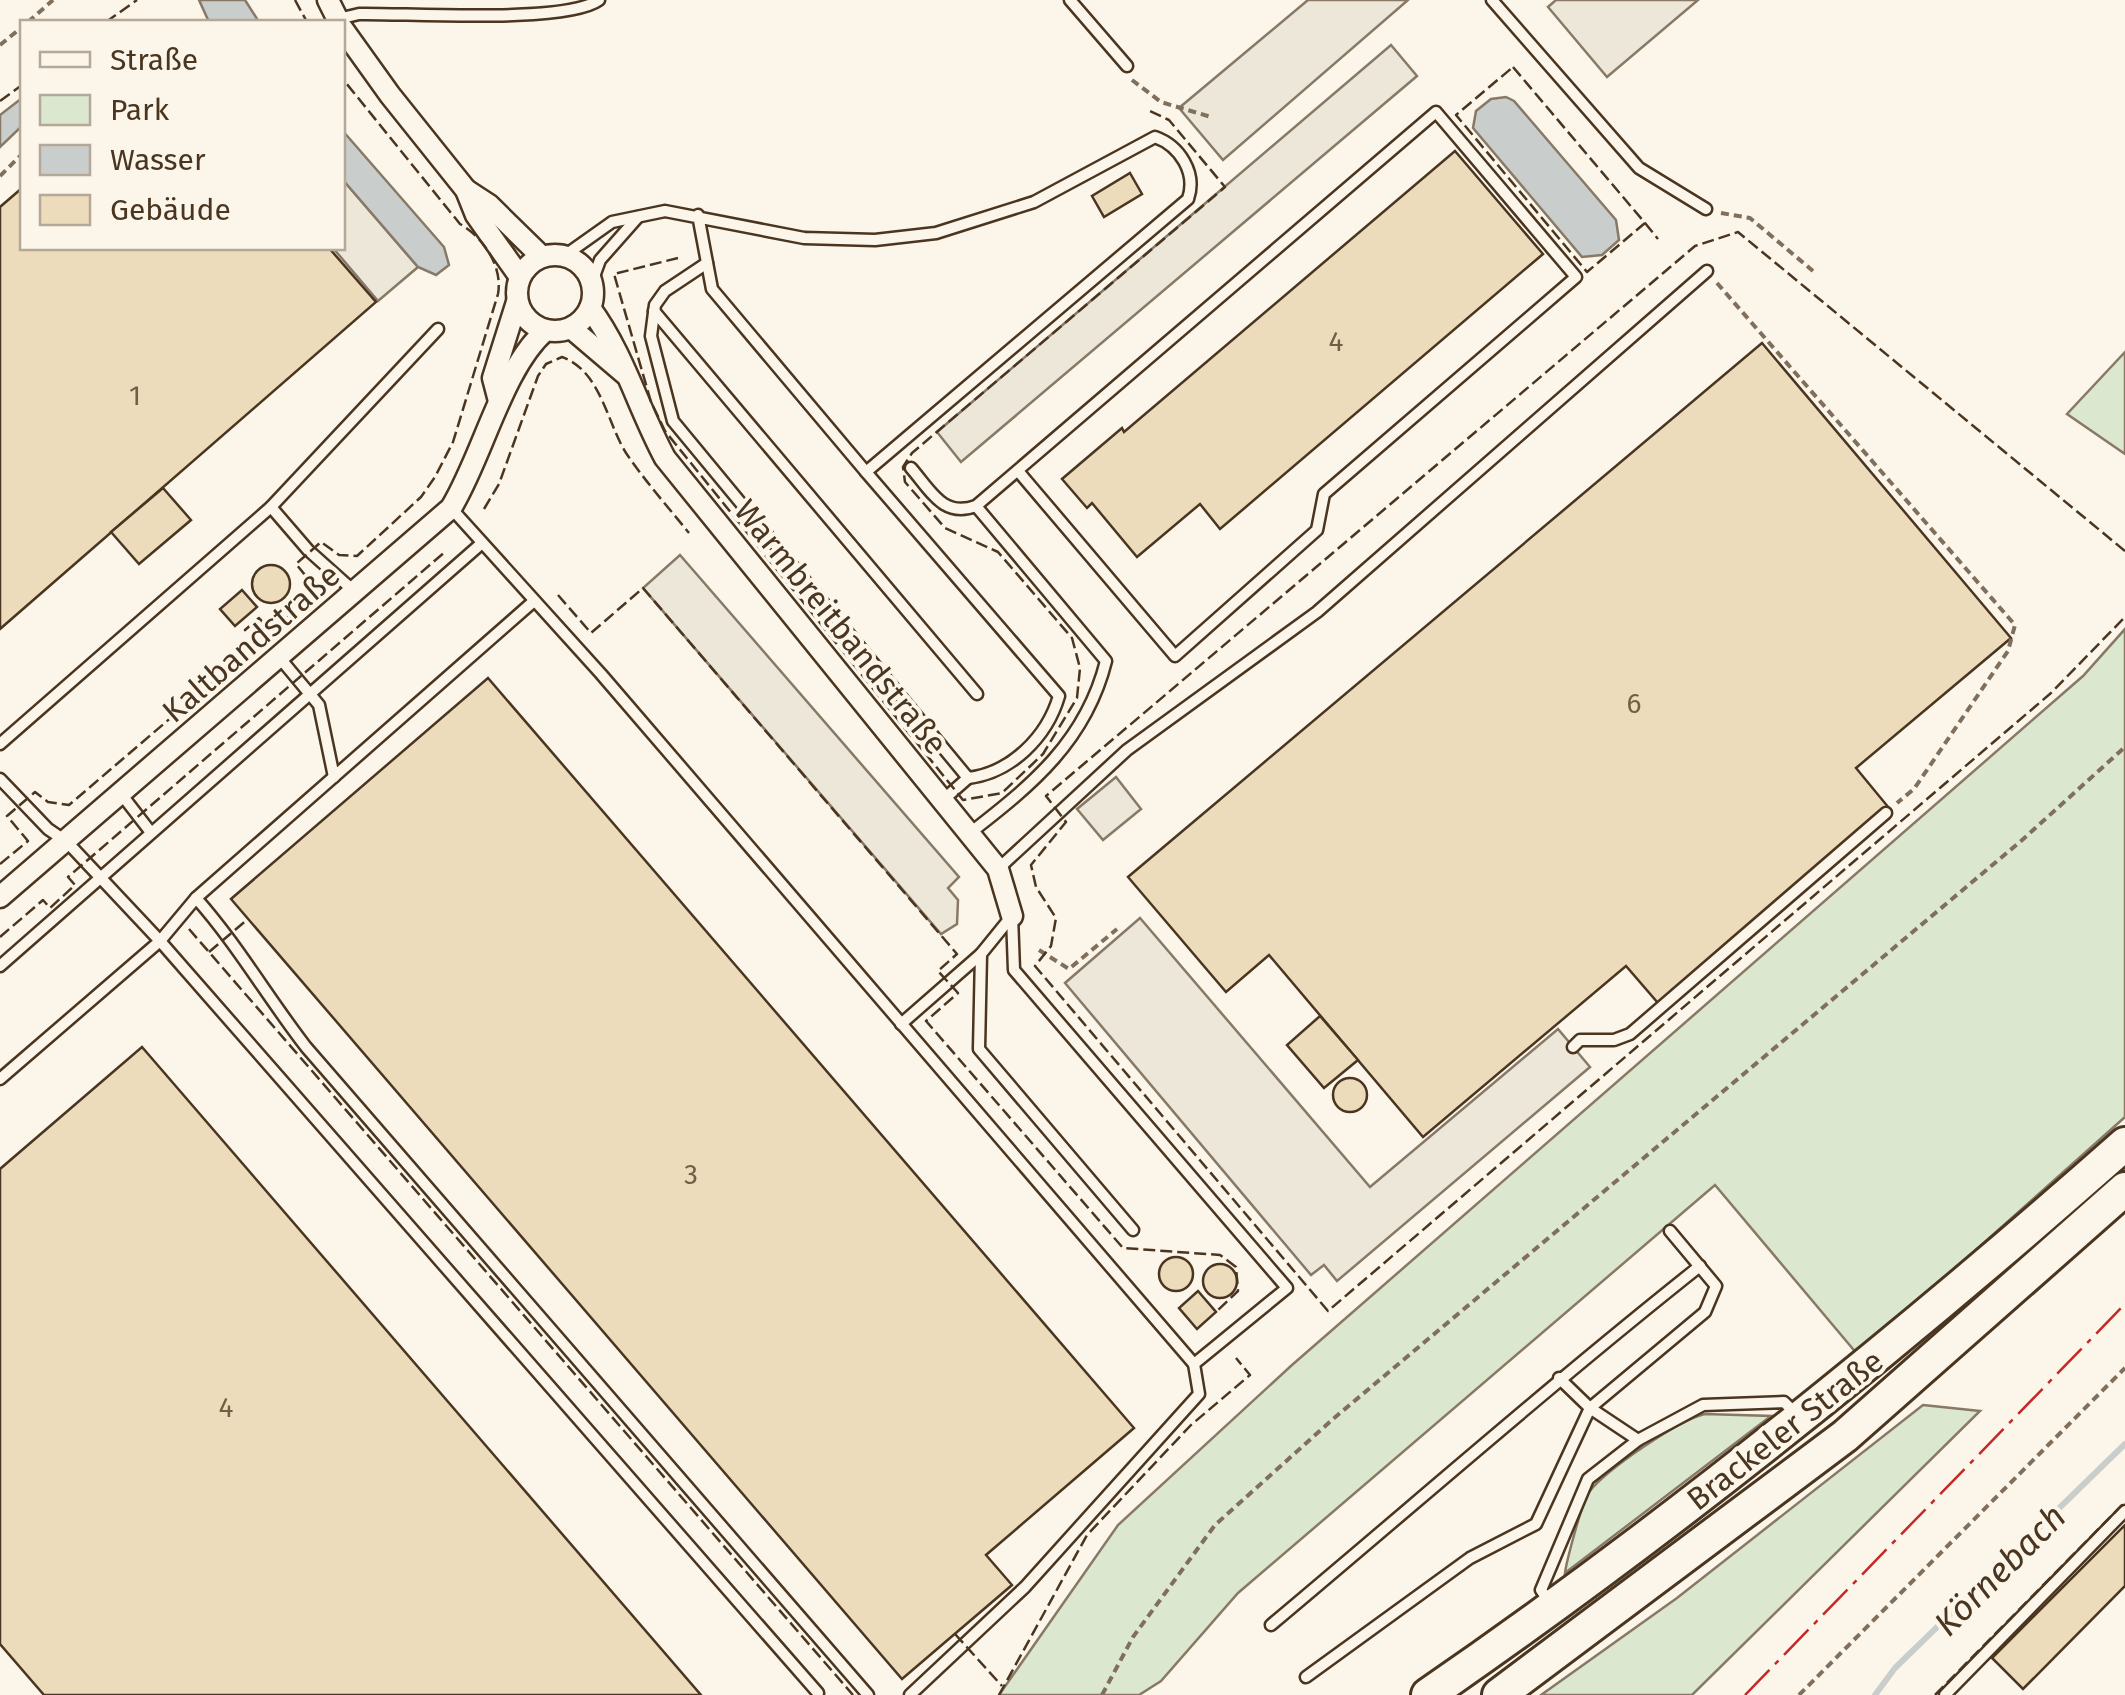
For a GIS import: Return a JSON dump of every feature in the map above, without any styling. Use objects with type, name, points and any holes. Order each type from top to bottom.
[{"type":"highway","name":"Brackeler Straße","points":[[1428,1695],[1554,1609],[1801,1419],[1991,1262],[2125,1144]]},
{"type":"highway","name":"Brackeler Straße","points":[[1498,1695],[1845,1436],[2125,1189]]},
{"type":"street","points":[[345,29],[390,96],[466,190],[489,206],[542,257]]},
{"type":"street","points":[[466,190],[476,216],[520,277]]},
{"type":"street","points":[[564,256],[576,261],[592,282],[590,308],[571,328],[546,330],[526,319],[517,302],[520,277],[542,257],[564,256]]},
{"type":"street","name":"Kaltbandstraße","points":[[499,401],[493,378],[517,302]]},
{"type":"street","name":"Warmbreitbandstraße","points":[[590,308],[620,354],[625,374],[665,458],[998,869],[1012,916]]},
{"type":"street","name":"Warmbreitbandstraße","points":[[571,328],[625,374]]},
{"type":"street","name":"Kaltbandstraße","points":[[0,898],[451,508],[471,475],[520,358],[546,330]]},
{"type":"lane","points":[[337,17],[536,13],[588,8],[599,0]]},
{"type":"lane","points":[[1070,0],[1127,66]]},
{"type":"lane","points":[[1492,0],[1639,168],[1706,210]]},
{"type":"lane","points":[[910,468],[944,508],[960,512],[976,506],[1436,112],[1576,277],[1324,494],[1317,530],[1174,656],[1018,471]]},
{"type":"lane","points":[[564,256],[612,222],[665,211],[804,238],[875,240],[936,233],[1034,202],[1154,137],[1166,141],[1188,168],[1194,183],[1188,199],[866,472]]},
{"type":"lane","points":[[698,215],[712,289],[1059,696],[1053,718],[1021,754],[993,775],[968,778],[943,800]]},
{"type":"lane","points":[[592,282],[600,260],[638,216]]},
{"type":"lane","points":[[707,263],[665,291],[654,311],[651,336],[674,421],[968,778]]},
{"type":"lane","points":[[998,869],[1128,750],[1316,612],[1707,271]]},
{"type":"lane","points":[[654,311],[978,694]]},
{"type":"lane","points":[[0,744],[271,507],[438,329]]},
{"type":"lane","points":[[970,833],[1037,782],[1075,737],[1099,689],[1106,661],[976,506]]},
{"type":"lane","points":[[271,507],[308,550],[355,592]]},
{"type":"lane","points":[[451,508],[601,674],[1194,1364],[1199,1394],[1025,1587],[910,1695]]},
{"type":"lane","points":[[0,966],[150,830],[482,543]]},
{"type":"lane","points":[[0,1079],[160,941],[196,898],[534,601]]},
{"type":"lane","points":[[279,657],[318,705],[334,778]]},
{"type":"lane","points":[[0,779],[48,829],[67,842],[160,941],[818,1693]]},
{"type":"lane","points":[[122,796],[150,830]]},
{"type":"lane","points":[[1573,1047],[1580,1040],[1614,1040],[1630,1034],[1886,813]]},
{"type":"lane","points":[[196,898],[229,936],[266,995],[306,1047],[868,1695]]},
{"type":"lane","points":[[901,1024],[981,954],[1012,916]]},
{"type":"lane","points":[[1012,916],[1014,970],[1286,1288],[1194,1364]]},
{"type":"lane","points":[[981,954],[978,1049],[1134,1230]]},
{"type":"lane","points":[[1306,1678],[1470,1558],[1536,1524],[1590,1408],[1705,1312],[1716,1286],[1670,1231]]},
{"type":"lane","points":[[1271,1625],[1559,1378],[1700,1266]]},
{"type":"lane","points":[[1559,1378],[1590,1408],[1638,1440]]},
{"type":"lane","points":[[1554,1609],[1541,1590],[1588,1479],[1638,1440],[1702,1405],[1784,1402],[1801,1419]]},
{"type":"lane","points":[[1945,1695],[2125,1511]]},
{"type":"path","points":[[31,20],[54,0]]},
{"type":"path","points":[[0,45],[20,29]]},
{"type":"path","points":[[1127,66],[1133,81],[1161,102],[1210,117]]},
{"type":"path","points":[[0,176],[20,156]]},
{"type":"path","points":[[1706,210],[1750,218],[1813,271]]},
{"type":"path","points":[[1707,271],[2016,625],[2008,651],[1914,789],[1886,813]]},
{"type":"path","points":[[1102,1695],[1133,1637],[1215,1525],[1363,1394],[2021,842],[2125,747]]},
{"type":"path","points":[[1039,950],[1069,970],[1117,929]]},
{"type":"path","points":[[1799,1695],[2125,1368]]},
{"type":"green space","points":[[2125,352],[2125,454],[2067,414]]},
{"type":"green space","points":[[2125,629],[2125,1117],[1858,1355],[1715,1185],[1238,1593],[1161,1681],[1139,1695],[999,1695],[1118,1525],[1292,1365],[2083,676]]},
{"type":"green space","points":[[1923,1405],[1980,1411],[1692,1695],[1541,1695],[1677,1598]]},
{"type":"green space","points":[[1705,1414],[1771,1416],[1565,1573],[1589,1492],[1643,1447]]},
{"type":"shaded area","points":[[1308,0],[1408,0],[1223,160],[1179,108]]},
{"type":"shaded area","points":[[1556,0],[1698,0],[1607,77],[1548,7]]},
{"type":"shaded area","points":[[1391,45],[1417,76],[961,462],[937,432]]},
{"type":"shaded area","points":[[345,182],[418,267],[378,301],[335,250],[345,250]]},
{"type":"shaded area","points":[[680,555],[959,877],[948,888],[958,900],[957,924],[941,934],[643,588]]},
{"type":"shaded area","points":[[1116,777],[1141,809],[1103,840],[1077,809]]},
{"type":"shaded area","points":[[1140,918],[1370,1187],[1558,1029],[1590,1067],[1337,1281],[1324,1265],[1311,1275],[1065,983]]},
{"type":"water","points":[[199,0],[245,0],[258,20],[208,20]]},
{"type":"water","points":[[1506,97],[1514,101],[1616,220],[1619,240],[1602,255],[1582,257],[1473,128],[1476,111],[1491,99]]},
{"type":"water","points":[[20,100],[20,128],[0,147],[0,115]]},
{"type":"water","points":[[345,133],[444,247],[449,265],[436,275],[418,267],[345,182]]},
{"type":"building","points":[[1455,151],[1543,254],[1220,529],[1200,504],[1137,557],[1092,503],[1087,508],[1062,479],[1122,428],[1124,432]]},
{"type":"building","points":[[1130,173],[1142,194],[1104,217],[1092,196]]},
{"type":"building","points":[[20,190],[20,250],[331,250],[376,302],[0,629],[0,207]]},
{"type":"building","points":[[1762,343],[2011,638],[1856,768],[1889,808],[1658,1003],[1626,966],[1423,1137],[1269,955],[1226,992],[1128,877]]},
{"type":"building","points":[[163,488],[191,520],[139,564],[111,532]]},
{"type":"building","points":[[271,565],[285,570],[290,584],[285,598],[271,603],[257,598],[252,584],[257,570]]},
{"type":"building","points":[[242,590],[257,607],[235,626],[220,609]]},
{"type":"building","points":[[488,678],[1134,1428],[986,1555],[1012,1585],[902,1679],[231,899]]},
{"type":"building","points":[[1320,1016],[1358,1060],[1324,1088],[1287,1045]]},
{"type":"building","points":[[142,1047],[701,1695],[44,1695],[0,1644],[0,1169]]},
{"type":"building","points":[[1350,1078],[1362,1083],[1367,1095],[1362,1107],[1350,1112],[1338,1107],[1333,1095],[1338,1083]]},
{"type":"building","points":[[1176,1257],[1188,1262],[1193,1274],[1188,1286],[1176,1291],[1164,1286],[1159,1274],[1164,1262]]},
{"type":"building","points":[[1220,1264],[1232,1269],[1237,1281],[1232,1293],[1220,1298],[1208,1293],[1203,1281],[1208,1269]]},
{"type":"building","points":[[1198,1291],[1216,1312],[1197,1329],[1179,1308]]},
{"type":"building","points":[[2125,1525],[2125,1586],[2023,1689],[1992,1658]]},
{"type":"waterway","name":"Körnebach","points":[[1875,1695],[1895,1668],[2125,1444]]},
{"type":"fence","points":[[109,20],[137,0]]},
{"type":"fence","points":[[295,0],[306,20]]},
{"type":"fence","points":[[1513,67],[1645,223],[1587,272],[1456,115],[1513,67]]},
{"type":"fence","points":[[0,864],[28,841],[7,816],[35,792],[48,802],[69,805],[257,644],[245,630],[259,618],[271,631],[318,591],[296,564],[321,542],[339,555],[357,556],[421,497],[453,442],[498,294],[497,273],[483,244],[460,224],[345,82]]},
{"type":"fence","points":[[0,101],[20,86]]},
{"type":"fence","points":[[678,258],[614,274],[651,402],[665,431],[963,800],[1002,793],[1043,754],[1077,698],[1080,668],[1072,638],[998,552],[945,528],[905,482],[903,467],[912,453],[1225,187],[1169,120],[1150,111]]},
{"type":"fence","points":[[1645,223],[1658,239]]},
{"type":"fence","points":[[2125,551],[1738,232],[1695,246],[1046,796],[1066,822],[1031,865],[1036,887],[1056,918],[1051,946],[1035,966],[1328,1311],[2051,693],[2125,617]]},
{"type":"fence","points":[[484,509],[499,484],[538,376],[546,364],[562,357],[586,374],[626,453],[689,533]]},
{"type":"fence","points":[[0,937],[43,900],[50,908],[75,885],[68,877],[446,551]]},
{"type":"fence","points":[[558,595],[591,633],[643,588],[957,954],[938,971],[958,993],[926,1021],[1123,1248],[1220,1255],[1236,1267],[1238,1291],[1216,1312]]},
{"type":"fence","points":[[209,952],[248,919]]},
{"type":"fence","points":[[189,929],[853,1695]]},
{"type":"fence","points":[[999,1695],[1087,1535],[1191,1425],[1250,1375],[1236,1358]]},
{"type":"fence","points":[[1935,1695],[2125,1502]]},
{"type":"fence","points":[[955,1634],[1002,1686]]},
{"type":"power","points":[[1745,1695],[2125,1304]]}]
